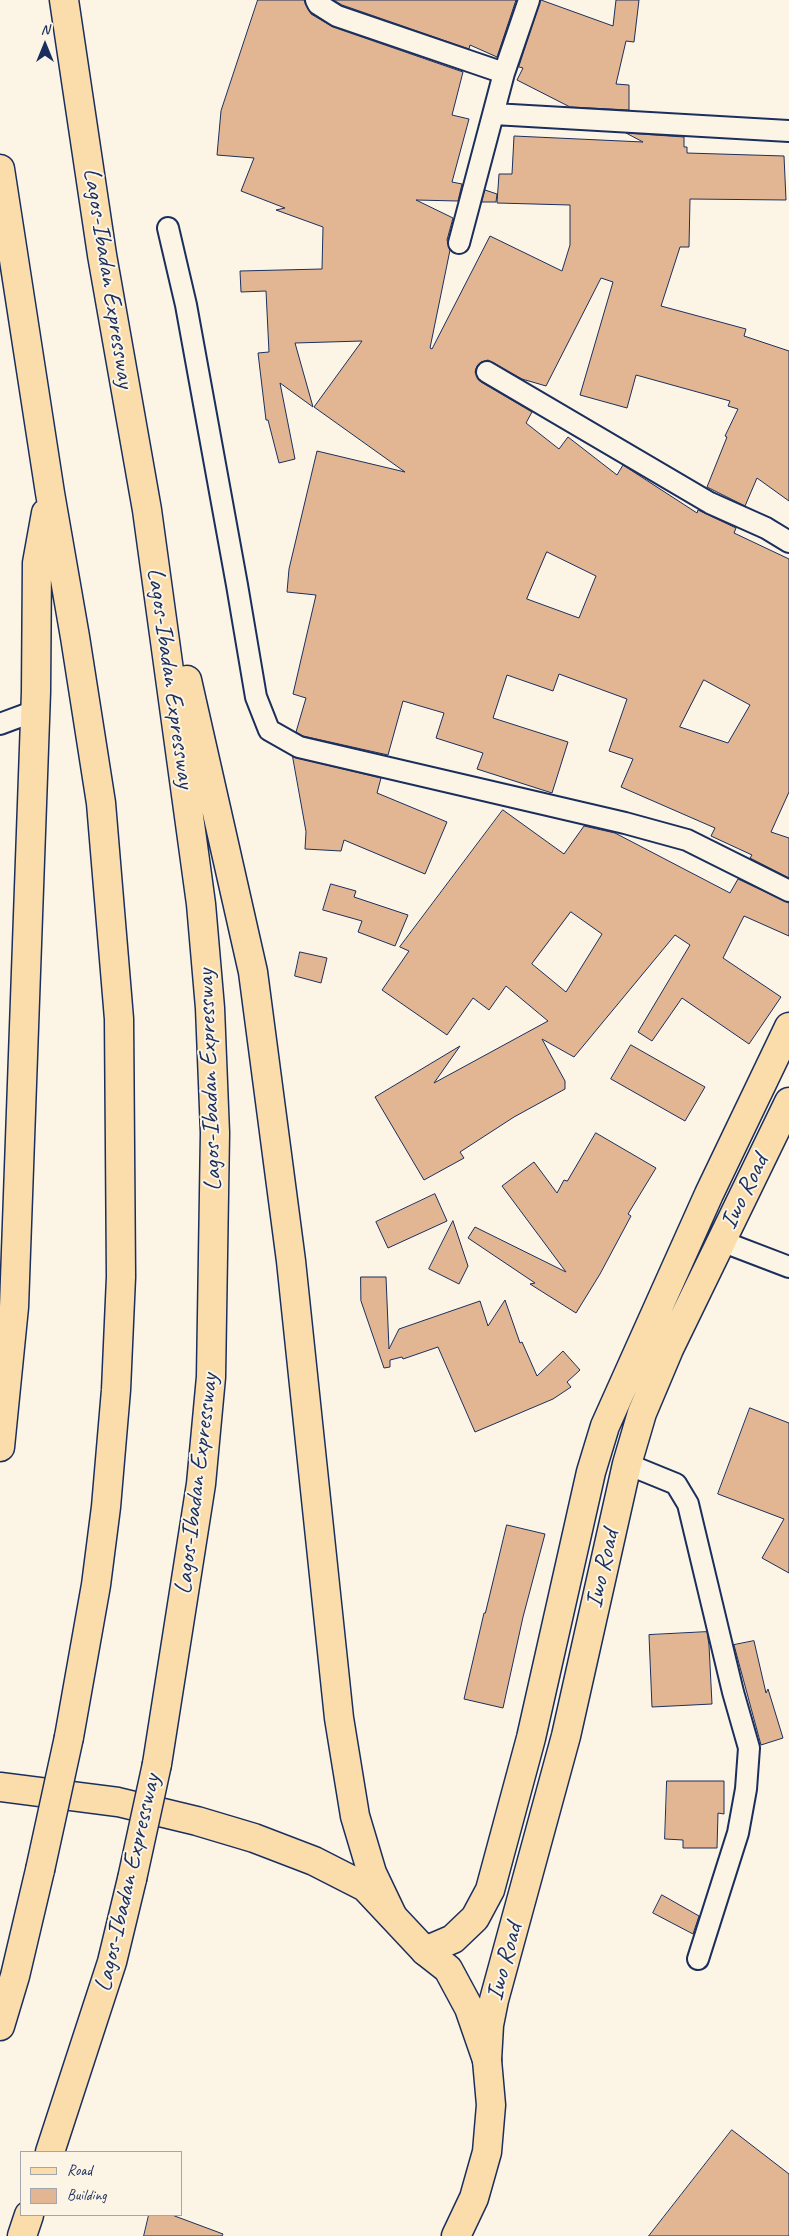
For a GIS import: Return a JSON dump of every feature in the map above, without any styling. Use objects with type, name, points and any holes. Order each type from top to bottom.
[{"type":"main road","name":"Lagos-Ibadan Expressway","points":[[50,2151],[112,1962],[157,1764],[201,1484],[210,1386],[215,1133],[210,1008],[202,904],[147,510],[99,236],[64,0]]},
{"type":"main road","points":[[0,169],[50,494],[101,803],[119,1019],[121,1277],[116,1390],[106,1507],[96,1585],[70,1737],[15,1976],[0,2026]]},
{"type":"main road","points":[[0,1447],[14,1307],[35,711],[37,564],[50,494]]},
{"type":"main road","points":[[147,510],[253,972],[291,1261],[339,1718],[355,1816],[372,1873],[392,1915]]},
{"type":"main road","name":"Iwo Road","points":[[425,1951],[453,1939],[475,1918],[490,1890],[531,1738],[591,1472],[605,1426],[709,1194],[789,1027]]},
{"type":"main road","name":"Iwo Road","points":[[487,2060],[492,2008],[566,1736],[627,1464],[642,1413],[721,1241],[789,1102]]},
{"type":"main road","points":[[0,1787],[118,1802],[254,1838],[314,1861],[365,1887],[425,1951],[448,1969],[469,2008],[487,2060],[491,2105],[487,2152],[474,2198],[456,2236]]},
{"type":"main road","points":[[471,2236],[474,2198]]},
{"type":"main road","points":[[22,2236],[29,2216]]},
{"type":"street","points":[[316,0],[318,4],[337,16],[504,72]]},
{"type":"street","points":[[459,242],[504,72],[529,0]]},
{"type":"street","points":[[494,114],[789,131]]},
{"type":"street","points":[[168,228],[186,305],[238,585],[256,696],[269,730],[299,747],[625,823],[687,840],[789,891]]},
{"type":"street","points":[[487,372],[710,504],[766,528],[789,542]]},
{"type":"street","points":[[0,724],[35,711]]},
{"type":"street","points":[[721,1241],[789,1268]]},
{"type":"street","points":[[627,1464],[676,1484],[688,1504],[733,1692],[749,1748],[746,1789],[738,1833],[698,1959]]},
{"type":"building","points":[[258,0],[304,0],[311,14],[333,27],[463,72],[452,115],[469,119],[452,182],[462,184],[458,201],[416,200],[453,218],[447,240],[450,250],[430,348],[432,349],[490,236],[562,271],[570,245],[570,205],[497,203],[499,174],[512,174],[514,136],[643,142],[626,133],[684,137],[684,147],[687,147],[687,153],[784,156],[786,200],[690,199],[689,247],[680,247],[661,306],[746,329],[744,336],[789,351],[789,501],[757,478],[745,506],[707,487],[727,437],[725,436],[738,409],[728,406],[730,401],[636,375],[627,408],[580,395],[613,282],[601,278],[546,386],[522,379],[488,360],[481,362],[475,372],[481,382],[532,412],[526,423],[559,449],[568,437],[617,475],[623,465],[697,513],[698,510],[736,528],[734,533],[789,559],[789,792],[771,832],[789,838],[789,878],[750,858],[752,855],[711,836],[715,828],[621,787],[633,759],[609,751],[627,699],[559,674],[553,691],[507,675],[493,718],[568,742],[552,793],[477,769],[483,753],[436,738],[444,713],[403,701],[388,755],[303,736],[296,732],[306,698],[293,694],[316,595],[287,592],[289,569],[317,451],[405,472],[314,407],[362,341],[295,343],[313,407],[280,383],[295,459],[279,463],[268,420],[266,420],[258,353],[269,352],[266,291],[241,292],[240,271],[322,269],[323,227],[276,210],[285,208],[241,191],[254,158],[217,155],[221,111]],"holes":[[[547,552],[596,576],[579,618],[527,599]],[[704,680],[750,705],[728,743],[680,727]]]},
{"type":"building","points":[[334,0],[516,0],[497,57],[470,45],[469,49],[342,5]]},
{"type":"building","points":[[541,0],[613,26],[616,0],[639,0],[634,42],[626,41],[616,84],[629,85],[629,110],[570,107],[517,80],[523,68],[519,67]]},
{"type":"building","points":[[485,190],[497,194],[496,202],[482,202]]},
{"type":"building","points":[[293,757],[381,778],[377,793],[447,822],[425,874],[344,840],[341,851],[305,849],[306,832]]},
{"type":"building","points":[[503,810],[564,854],[584,826],[615,833],[730,893],[738,879],[789,903],[789,936],[744,916],[723,958],[781,997],[749,1044],[682,998],[652,1041],[638,1032],[690,945],[675,935],[574,1057],[542,1039],[565,1081],[565,1089],[514,1117],[460,1152],[464,1158],[424,1180],[375,1097],[460,1046],[434,1083],[548,1021],[506,986],[489,1010],[473,998],[447,1035],[382,990],[409,951],[400,947]],"holes":[[[571,912],[602,934],[566,992],[532,964]]]},
{"type":"building","points":[[331,884],[356,891],[354,897],[408,915],[395,946],[358,932],[362,921],[323,910]]},
{"type":"building","points":[[300,952],[327,958],[321,983],[295,976]]},
{"type":"building","points":[[631,1045],[705,1087],[685,1121],[611,1079]]},
{"type":"building","points":[[596,1133],[656,1168],[628,1214],[631,1216],[600,1274],[576,1313],[530,1284],[535,1283],[468,1238],[475,1227],[566,1272],[502,1186],[534,1162],[557,1193],[564,1180],[567,1181]]},
{"type":"building","points":[[435,1194],[447,1221],[388,1248],[376,1222]]},
{"type":"building","points":[[453,1221],[468,1266],[459,1284],[429,1269]]},
{"type":"building","points":[[361,1277],[386,1277],[389,1349],[399,1329],[480,1301],[488,1326],[505,1300],[520,1343],[522,1342],[537,1376],[563,1351],[580,1370],[567,1382],[571,1387],[553,1399],[475,1432],[438,1347],[403,1359],[402,1357],[390,1360],[390,1367],[384,1368],[361,1301]]},
{"type":"building","points":[[750,1408],[789,1423],[789,1573],[762,1558],[784,1519],[718,1494]]},
{"type":"building","points":[[507,1525],[545,1534],[523,1617],[503,1708],[464,1699]]},
{"type":"building","points":[[707,1632],[712,1704],[652,1707],[649,1635]]},
{"type":"building","points":[[754,1641],[766,1693],[768,1689],[783,1738],[761,1745],[734,1645]]},
{"type":"building","points":[[667,1781],[724,1781],[724,1814],[718,1813],[717,1848],[683,1848],[683,1840],[665,1839]]},
{"type":"building","points":[[662,1895],[699,1916],[693,1934],[653,1913]]},
{"type":"building","points":[[732,2130],[789,2174],[789,2236],[649,2236]]},
{"type":"building","points":[[149,2216],[175,2216],[223,2234],[222,2236],[144,2236]]}]
